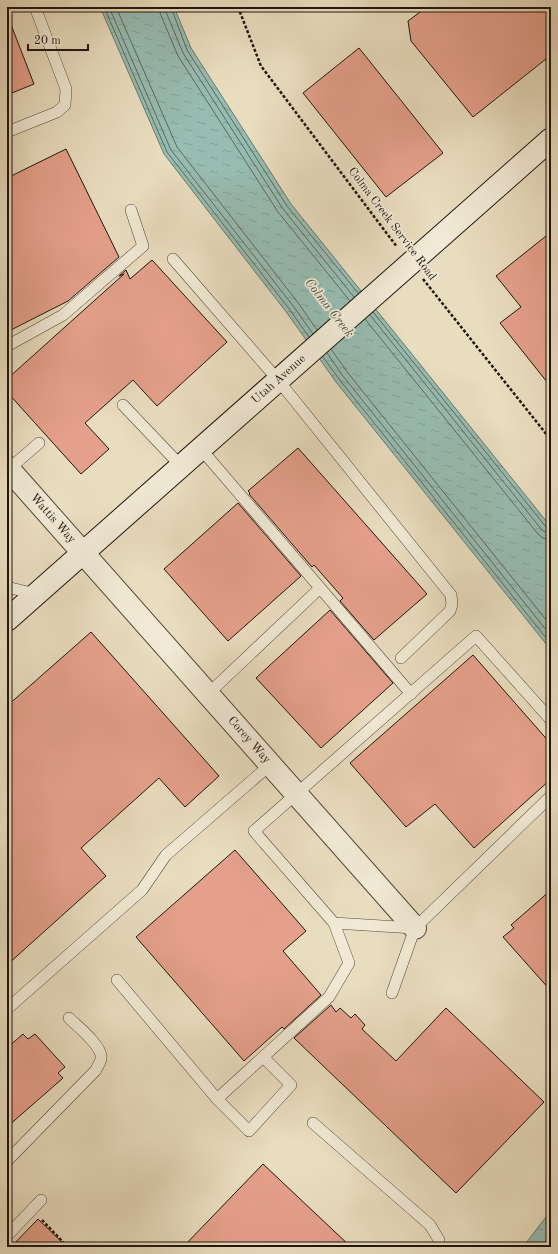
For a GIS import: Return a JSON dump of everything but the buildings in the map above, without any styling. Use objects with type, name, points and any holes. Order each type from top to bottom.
[{"type":"street","name":"Utah Avenue","points":[[7,620],[300,360],[549,143]]},
{"type":"street","name":"Wattis Way","points":[[8,468],[82,553]]},
{"type":"street","name":"Corey Way","points":[[82,553],[415,928]]},
{"type":"lane","points":[[7,132],[57,112],[64,105],[66,89],[36,7]]},
{"type":"lane","points":[[7,346],[63,315],[143,246],[131,210]]},
{"type":"lane","points":[[173,259],[278,380],[451,595],[452,604],[450,611],[401,658]]},
{"type":"lane","points":[[123,405],[181,466]]},
{"type":"lane","points":[[8,468],[39,443]]},
{"type":"lane","points":[[200,449],[411,694]]},
{"type":"lane","points":[[7,587],[35,594]]},
{"type":"lane","points":[[208,694],[320,588]]},
{"type":"lane","points":[[217,1099],[329,997],[349,963],[334,923],[254,831],[297,795],[476,636],[551,720]]},
{"type":"lane","points":[[7,1009],[142,890],[166,855],[270,765]]},
{"type":"lane","points":[[392,993],[415,928],[551,796]]},
{"type":"lane","points":[[334,923],[415,928]]},
{"type":"lane","points":[[117,980],[217,1099],[249,1130],[291,1085],[263,1057]]},
{"type":"lane","points":[[7,1162],[96,1070],[101,1061],[101,1054],[98,1047],[69,1018]]},
{"type":"lane","points":[[313,1124],[430,1225],[439,1240],[439,1247]]},
{"type":"lane","points":[[7,1236],[41,1200]]},
{"type":"path","name":"Colma Creek Service Road","points":[[238,7],[261,66],[390,238],[408,266],[436,297],[551,440]]},
{"type":"path","points":[[40,1219],[63,1242],[59,1247]]},
{"type":"water","name":"Colma Creek","points":[[100,7],[174,7],[191,48],[291,204],[551,527],[551,650],[336,382],[287,313],[164,154]]},
{"type":"water","points":[[551,1211],[551,1247],[523,1247],[549,1213]]}]
